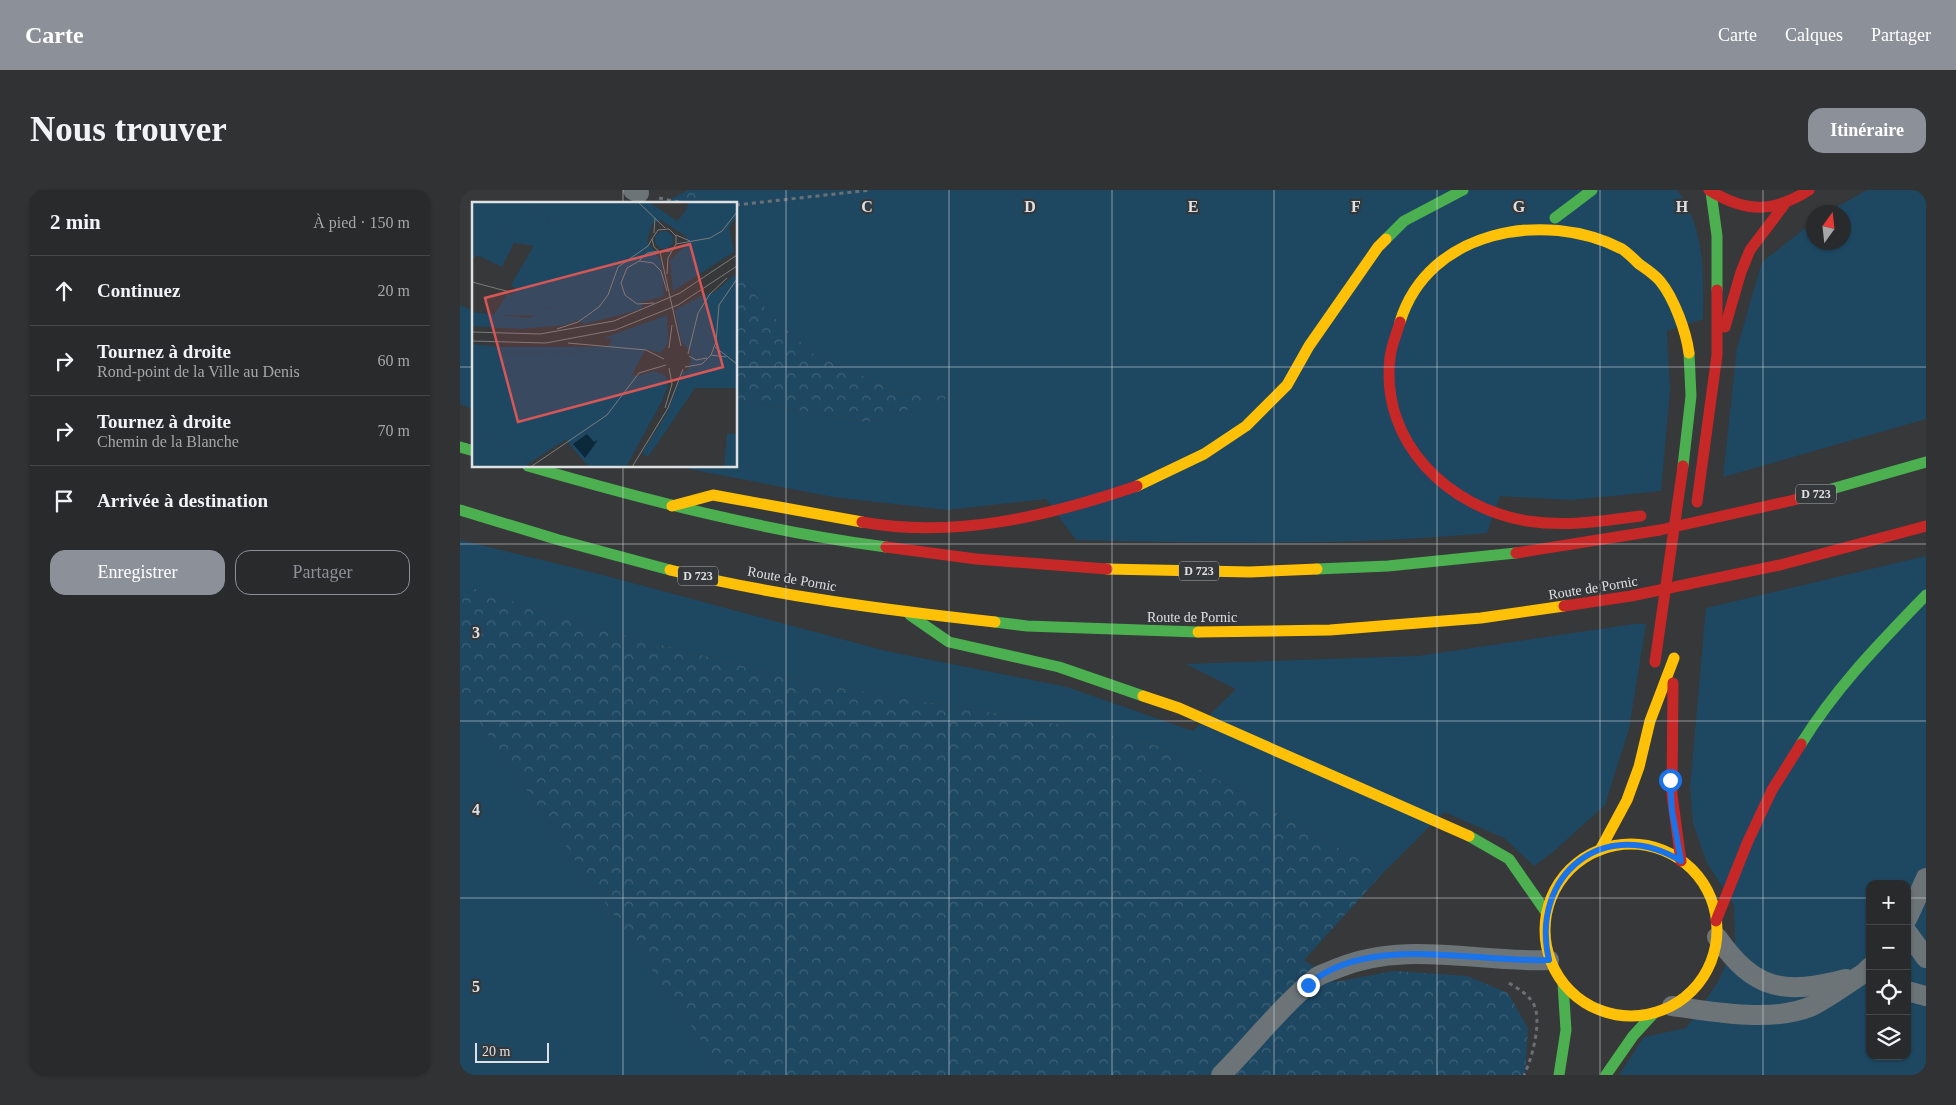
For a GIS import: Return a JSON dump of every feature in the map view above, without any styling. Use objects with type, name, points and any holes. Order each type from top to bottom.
[{"type":"main road","points":[[668,507],[713,495],[866,523],[927,527],[974,525],[1037,516],[1071,508],[1151,481],[1204,454],[1246,426],[1287,385],[1309,346],[1378,247],[1404,221],[1463,190]]},
{"type":"main road","points":[[1592,190],[1568,210],[1550,218],[1575,221],[1621,239],[1643,256],[1660,274],[1674,298],[1684,325],[1690,358],[1692,397],[1654,672],[1650,721]]},
{"type":"main road","points":[[1717,355],[1741,272],[1750,250],[1784,205],[1809,190]]},
{"type":"main road","points":[[1710,191],[1730,201],[1747,205],[1784,205]]},
{"type":"main road","points":[[1693,531],[1717,355],[1716,215],[1710,191]]},
{"type":"main road","points":[[1527,218],[1476,232],[1458,242],[1442,254],[1410,294],[1394,331],[1391,348],[1390,396],[1395,419],[1407,443],[1421,463],[1460,498],[1481,508],[1505,516],[1552,523],[1574,524],[1648,515]]},
{"type":"main road","name":"D 723","points":[[535,468],[668,507],[840,541],[935,555],[1037,565],[1180,572],[1364,567],[1463,559],[1625,536],[1731,515],[1815,494],[1926,462]]},
{"type":"main road","points":[[1683,466],[1697,502]]},
{"type":"main road","points":[[1667,513],[1704,508],[1731,515]]},
{"type":"main road","name":"Route de Pornic","points":[[460,510],[612,556],[785,594],[909,614],[1056,628],[1138,632],[1288,632],[1420,624],[1508,616],[1646,595],[1739,576],[1926,526]]},
{"type":"main road","points":[[1683,600],[1687,570]]},
{"type":"main road","points":[[1716,929],[1748,841],[1772,790],[1820,714],[1854,670],[1926,596]]},
{"type":"main road","points":[[909,614],[949,642],[1059,667],[1179,708],[1475,839],[1509,859],[1523,876],[1546,912]]},
{"type":"main road","points":[[1600,850],[1627,800],[1639,767],[1650,721],[1675,653],[1670,764],[1672,811],[1681,861]]},
{"type":"main road","points":[[1606,1075],[1633,1036],[1663,1010],[1684,998],[1703,977],[1715,951],[1716,929],[1708,893],[1700,880],[1681,861],[1670,854],[1646,846],[1621,845],[1600,850],[1584,858],[1564,876],[1550,899],[1544,928],[1549,960],[1563,984],[1584,1003],[1611,1014],[1633,1016],[1663,1010]]},
{"type":"main road","points":[[1558,1075],[1567,1038],[1567,1009],[1563,984]]},
{"type":"street","points":[[1911,910],[1926,878]]},
{"type":"street","points":[[1716,929],[1738,964],[1756,978],[1789,989],[1806,988],[1866,973]]},
{"type":"street","points":[[1911,937],[1926,958]]},
{"type":"street","points":[[1221,1075],[1298,995],[1319,976],[1352,962],[1427,953],[1526,961],[1549,960]]},
{"type":"street","points":[[1663,1010],[1745,1014],[1788,1013],[1812,1006],[1866,973]]},
{"type":"street","points":[[1911,992],[1926,996]]},
{"type":"path","points":[[738,206],[871,190]]},
{"type":"path","points":[[636,192],[679,202]]},
{"type":"path","points":[[1506,981],[1526,994],[1534,1005],[1538,1030],[1524,1075]]},
{"type":"green space","points":[[688,190],[701,190],[706,202],[666,202]]},
{"type":"green space","points":[[701,190],[1677,190],[1693,220],[1698,236],[1703,284],[1703,319],[1667,331],[1670,390],[1661,491],[1571,500],[1500,496],[1487,533],[1333,542],[1230,543],[1076,540],[1046,499],[947,510],[833,497],[684,468],[738,468],[738,399],[865,422],[954,396],[900,393],[812,353],[768,312],[738,271],[738,202],[706,202]]},
{"type":"green space","points":[[1867,190],[1926,190],[1926,419],[1723,477],[1737,348],[1762,262],[1806,227],[1806,250],[1851,250],[1851,205],[1840,205]]},
{"type":"green space","points":[[738,271],[768,312],[812,353],[900,393],[956,396],[865,422],[738,399]]},
{"type":"green space","points":[[460,305],[472,310],[472,409],[460,404]]},
{"type":"green space","points":[[460,540],[595,573],[886,651],[1067,687],[1193,731],[1236,689],[1186,664],[1418,656],[1634,624],[1646,624],[1629,729],[1605,805],[1552,853],[1534,866],[1504,838],[1444,812],[1383,873],[1158,746],[1043,721],[804,682],[574,622],[460,584]]},
{"type":"green space","points":[[1926,556],[1926,1075],[1619,1075],[1644,1037],[1686,1028],[1718,982],[1735,943],[1734,905],[1707,863],[1693,823],[1690,788],[1706,608]]},
{"type":"green space","points":[[460,584],[574,622],[804,682],[1043,721],[1158,746],[1383,873],[1304,960],[1335,982],[1394,971],[1467,976],[1508,993],[1528,1028],[1525,1075],[725,1075],[460,694]]},
{"type":"green space","points":[[460,694],[725,1075],[460,1075]]},
{"type":"traffic: fast","points":[[1386,239],[1404,221],[1463,190]]},
{"type":"traffic: fast","points":[[1555,218],[1592,190]]},
{"type":"traffic: fast","points":[[1711,192],[1717,236],[1717,290]]},
{"type":"traffic: fast","points":[[1683,466],[1691,396],[1689,353]]},
{"type":"traffic: fast","points":[[460,447],[472,450]]},
{"type":"traffic: fast","points":[[1828,490],[1926,462]]},
{"type":"traffic: fast","points":[[535,468],[705,513],[795,532],[886,547]]},
{"type":"traffic: fast","points":[[460,510],[559,540],[670,570]]},
{"type":"traffic: fast","points":[[1317,569],[1388,566],[1516,553]]},
{"type":"traffic: fast","points":[[1801,744],[1844,684],[1875,648],[1926,595]]},
{"type":"traffic: fast","points":[[910,615],[949,642],[1059,667],[1143,696]]},
{"type":"traffic: fast","points":[[995,622],[1027,626],[1198,632]]},
{"type":"traffic: fast","points":[[1469,836],[1509,859],[1546,912]]},
{"type":"traffic: fast","points":[[1559,1075],[1566,1030],[1563,984]]},
{"type":"traffic: fast","points":[[1606,1075],[1633,1036],[1654,1013]]},
{"type":"traffic: slow","points":[[1400,322],[1414,291],[1436,266],[1462,248],[1492,236],[1525,230],[1558,231],[1591,237],[1622,249],[1655,276],[1675,305],[1689,353]]},
{"type":"traffic: slow","points":[[1137,486],[1204,454],[1246,426],[1287,385],[1309,346],[1378,247],[1386,239]]},
{"type":"traffic: slow","points":[[672,506],[713,495],[862,522]]},
{"type":"traffic: slow","points":[[1107,569],[1250,572],[1317,569]]},
{"type":"traffic: slow","points":[[670,570],[791,595],[995,622]]},
{"type":"traffic: slow","points":[[1198,632],[1330,630],[1481,618],[1564,606]]},
{"type":"traffic: slow","points":[[1600,850],[1627,800],[1639,767],[1650,721],[1674,658]]},
{"type":"traffic: slow","points":[[1143,696],[1179,708],[1469,836]]},
{"type":"traffic: slow","points":[[1639,844],[1672,854],[1692,869],[1707,889],[1715,913],[1717,930],[1715,947],[1707,971],[1692,991],[1679,1002],[1656,1012],[1639,1016],[1623,1016],[1606,1012],[1583,1002],[1559,978],[1547,947],[1545,922],[1549,905],[1559,882],[1583,858],[1614,846],[1639,844]]},
{"type":"traffic: jam","points":[[1709,190],[1735,203],[1759,207],[1783,203],[1809,190]]},
{"type":"traffic: jam","points":[[1725,327],[1741,272],[1750,250],[1784,205]]},
{"type":"traffic: jam","points":[[1697,502],[1717,355],[1717,290]]},
{"type":"traffic: jam","points":[[1400,322],[1390,358],[1390,389],[1396,418],[1408,444],[1426,466],[1447,486],[1471,502],[1498,514],[1527,521],[1570,523],[1641,516]]},
{"type":"traffic: jam","points":[[1655,662],[1683,466]]},
{"type":"traffic: jam","points":[[862,522],[897,527],[932,528],[1001,522],[1070,507],[1137,486]]},
{"type":"traffic: jam","points":[[1516,553],[1660,530],[1794,500],[1828,490]]},
{"type":"traffic: jam","points":[[1564,606],[1631,596],[1780,565],[1926,526]]},
{"type":"traffic: jam","points":[[886,547],[976,559],[1107,569]]},
{"type":"traffic: jam","points":[[1673,683],[1672,795],[1681,861]]},
{"type":"traffic: jam","points":[[1716,921],[1748,841],[1772,790],[1801,744]]},
{"type":"route","points":[[1308,985],[1319,976],[1352,962],[1413,954],[1427,953],[1526,961],[1549,960],[1544,928],[1546,912],[1556,887],[1573,866],[1600,850],[1633,844],[1658,849],[1681,861],[1672,811],[1670,780]]}]
